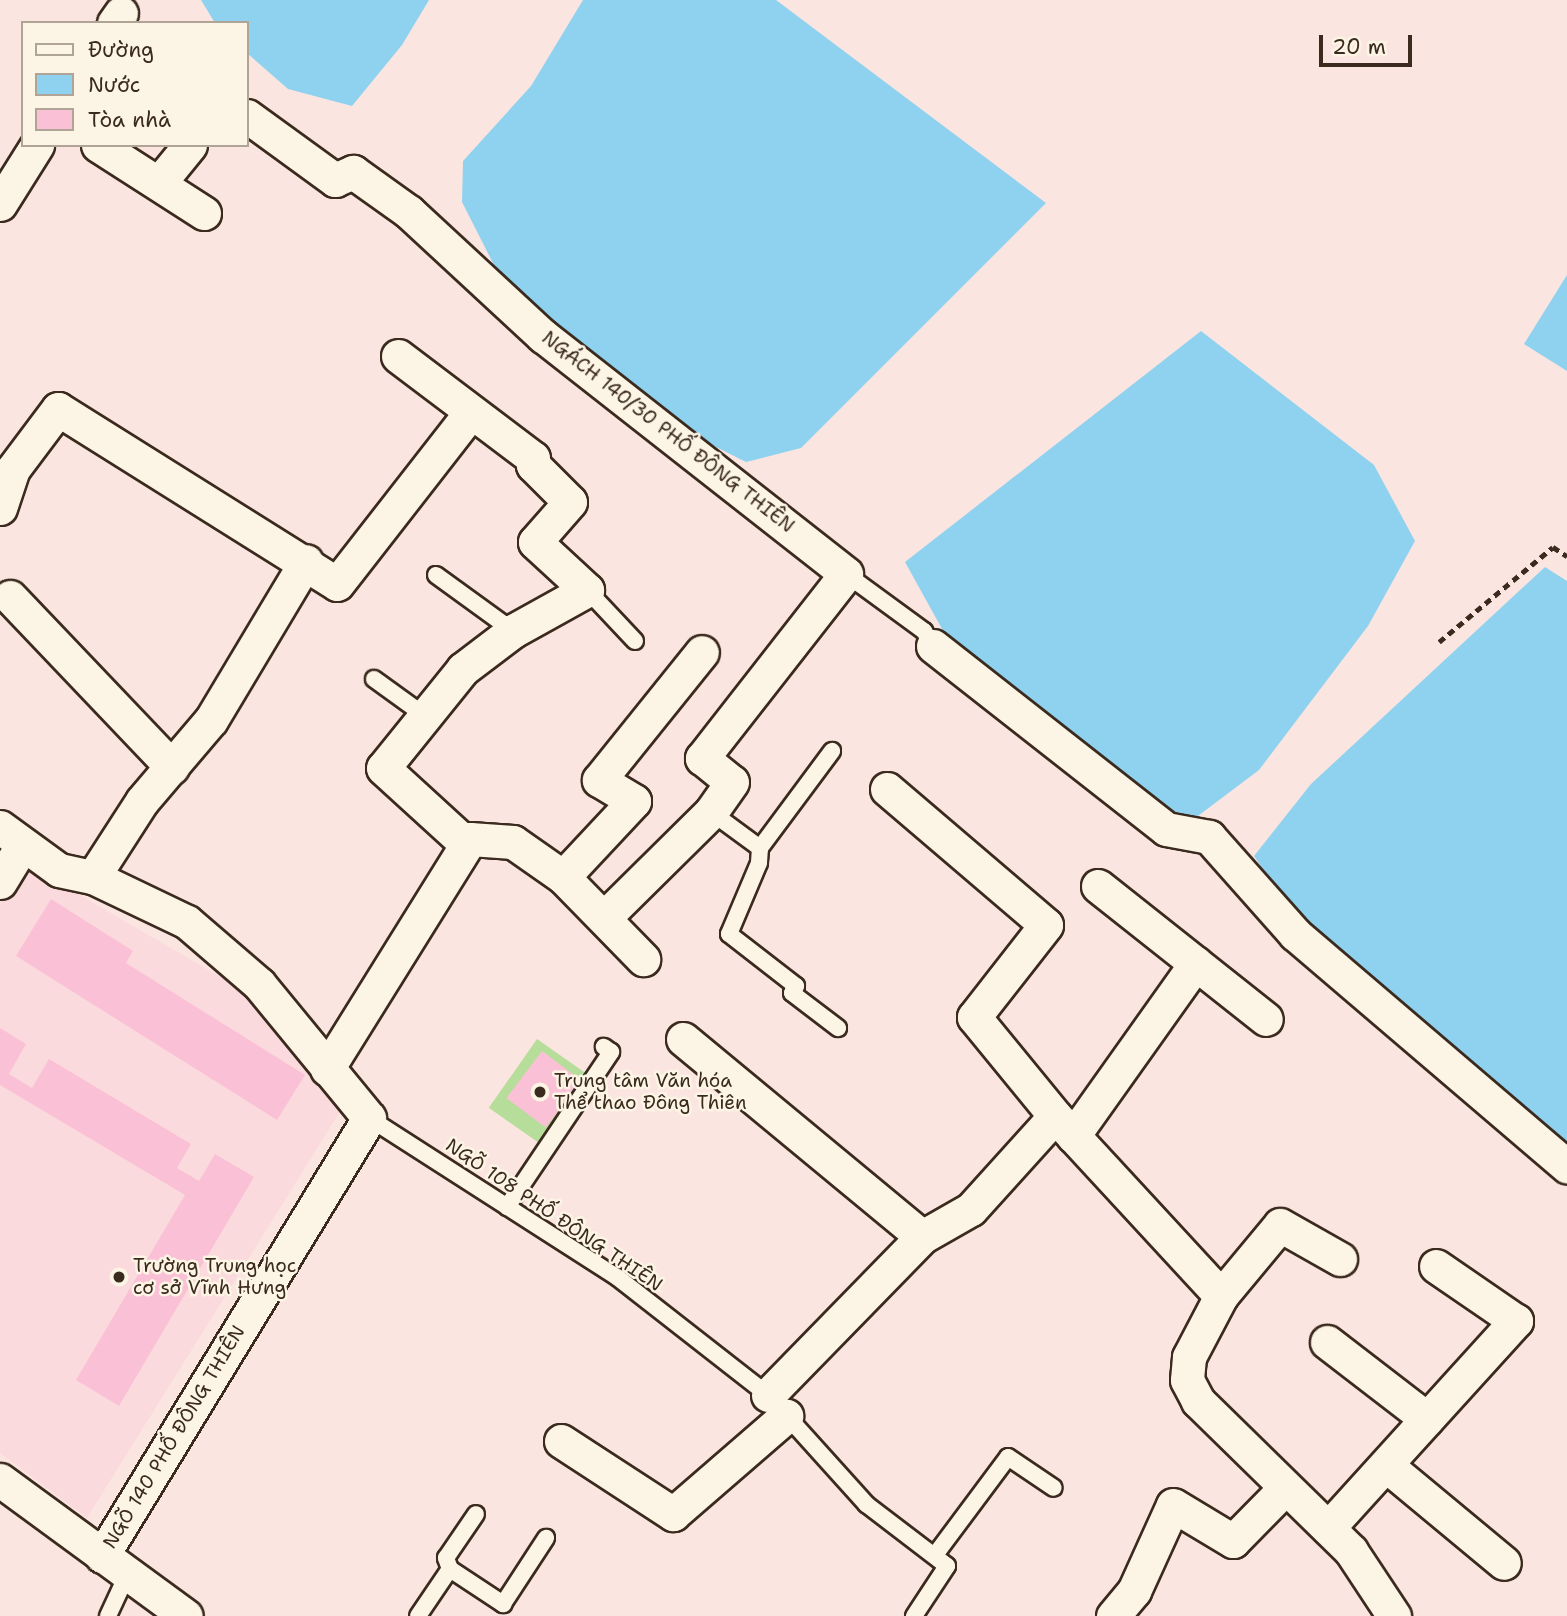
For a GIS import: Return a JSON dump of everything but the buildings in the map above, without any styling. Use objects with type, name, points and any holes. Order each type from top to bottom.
[{"type":"street","name":"NGÁCH 140/30 PHỐ ĐÔNG THIÊN","points":[[248,117],[335,180],[353,172],[409,212],[543,336],[846,574]]},
{"type":"street","points":[[0,204],[36,147]]},
{"type":"street","points":[[101,147],[204,213]]},
{"type":"street","points":[[159,183],[188,147]]},
{"type":"street","points":[[397,356],[533,458],[533,465],[570,502],[536,542],[587,590],[513,631],[463,669],[383,768],[465,843]]},
{"type":"street","points":[[0,508],[13,469],[58,409],[306,561],[337,584],[470,413]]},
{"type":"street","points":[[93,877],[142,801],[211,720],[306,561]]},
{"type":"street","points":[[605,917],[711,812],[732,782],[702,758],[846,574]]},
{"type":"street","points":[[10,597],[172,767]]},
{"type":"street","points":[[933,646],[1166,829],[1209,837],[1295,934],[1567,1167]]},
{"type":"street","points":[[563,877],[634,801],[599,780],[702,652]]},
{"type":"street","points":[[887,789],[1046,925],[974,1017],[1064,1126],[1221,1296]]},
{"type":"street","points":[[0,881],[11,835],[59,870],[93,877],[187,922],[259,984],[369,1118]]},
{"type":"street","points":[[327,1069],[465,843],[481,836],[513,842],[563,877],[605,917],[643,959]]},
{"type":"street","points":[[1098,886],[1266,1019]]},
{"type":"street","points":[[561,1441],[673,1514],[777,1406],[922,1237],[971,1209],[1064,1126],[1196,962]]},
{"type":"street","points":[[683,1039],[922,1237]]},
{"type":"street","name":"NGÕ 140 PHỐ ĐÔNG THIÊN","points":[[115,1566],[369,1118]]},
{"type":"street","points":[[1340,1259],[1280,1225],[1221,1296],[1189,1357],[1187,1380],[1198,1401],[1351,1551],[1394,1616]]},
{"type":"street","points":[[1328,1528],[1516,1321],[1436,1266]]},
{"type":"street","points":[[1327,1342],[1427,1419]]},
{"type":"street","points":[[1386,1465],[1504,1563]]},
{"type":"street","points":[[0,1480],[186,1616]]},
{"type":"street","points":[[1113,1616],[1134,1591],[1173,1505],[1233,1541],[1286,1488]]},
{"type":"lane","points":[[846,574],[924,631],[933,646]]},
{"type":"lane","points":[[436,575],[513,631]]},
{"type":"lane","points":[[587,590],[635,641]]},
{"type":"lane","points":[[374,679],[424,715]]},
{"type":"lane","points":[[832,751],[760,848],[759,863],[729,934],[796,986],[792,993],[838,1028]]},
{"type":"lane","points":[[711,812],[760,848]]},
{"type":"lane","points":[[507,1207],[611,1052],[604,1048]]},
{"type":"lane","name":"NGÕ 108 PHỐ ĐÔNG THIÊN","points":[[369,1118],[617,1277],[777,1406],[866,1504],[935,1555]]},
{"type":"lane","points":[[914,1616],[947,1566],[935,1555],[1008,1457],[1054,1488]]},
{"type":"lane","points":[[476,1514],[446,1558],[450,1569],[503,1604],[547,1538]]},
{"type":"lane","points":[[108,1616],[115,1566]]},
{"type":"lane","points":[[418,1616],[450,1569]]},
{"type":"path","points":[[1439,642],[1553,547],[1567,556]]},
{"type":"shaded area","name":"Trường Trung học cơ sở Vĩnh Hưng","points":[[25,863],[250,994],[346,1102],[87,1518],[0,1453],[0,903]]},
{"type":"green space","name":"Trung tâm Văn hóa Thể thao Đông Thiên","points":[[537,1039],[592,1077],[544,1146],[489,1108]]},
{"type":"water","points":[[201,0],[429,0],[402,45],[352,106],[288,89],[248,54],[248,21],[214,21]]},
{"type":"water","points":[[583,0],[776,0],[1046,203],[801,448],[746,462],[694,436],[501,279],[462,202],[463,161],[531,86]]},
{"type":"water","points":[[1567,275],[1567,371],[1524,344]]},
{"type":"water","points":[[1201,331],[1374,465],[1415,541],[1368,626],[1259,770],[1182,828],[952,647],[905,562]]},
{"type":"water","points":[[1545,567],[1567,581],[1567,1150],[1308,936],[1254,856],[1311,784]]},
{"type":"place","name":"Trung tâm Văn hóa Thể thao Đông Thiên","points":[[540,1092]]},
{"type":"place","name":"Trường Trung học cơ sở Vĩnh Hưng","points":[[119,1277]]}]
